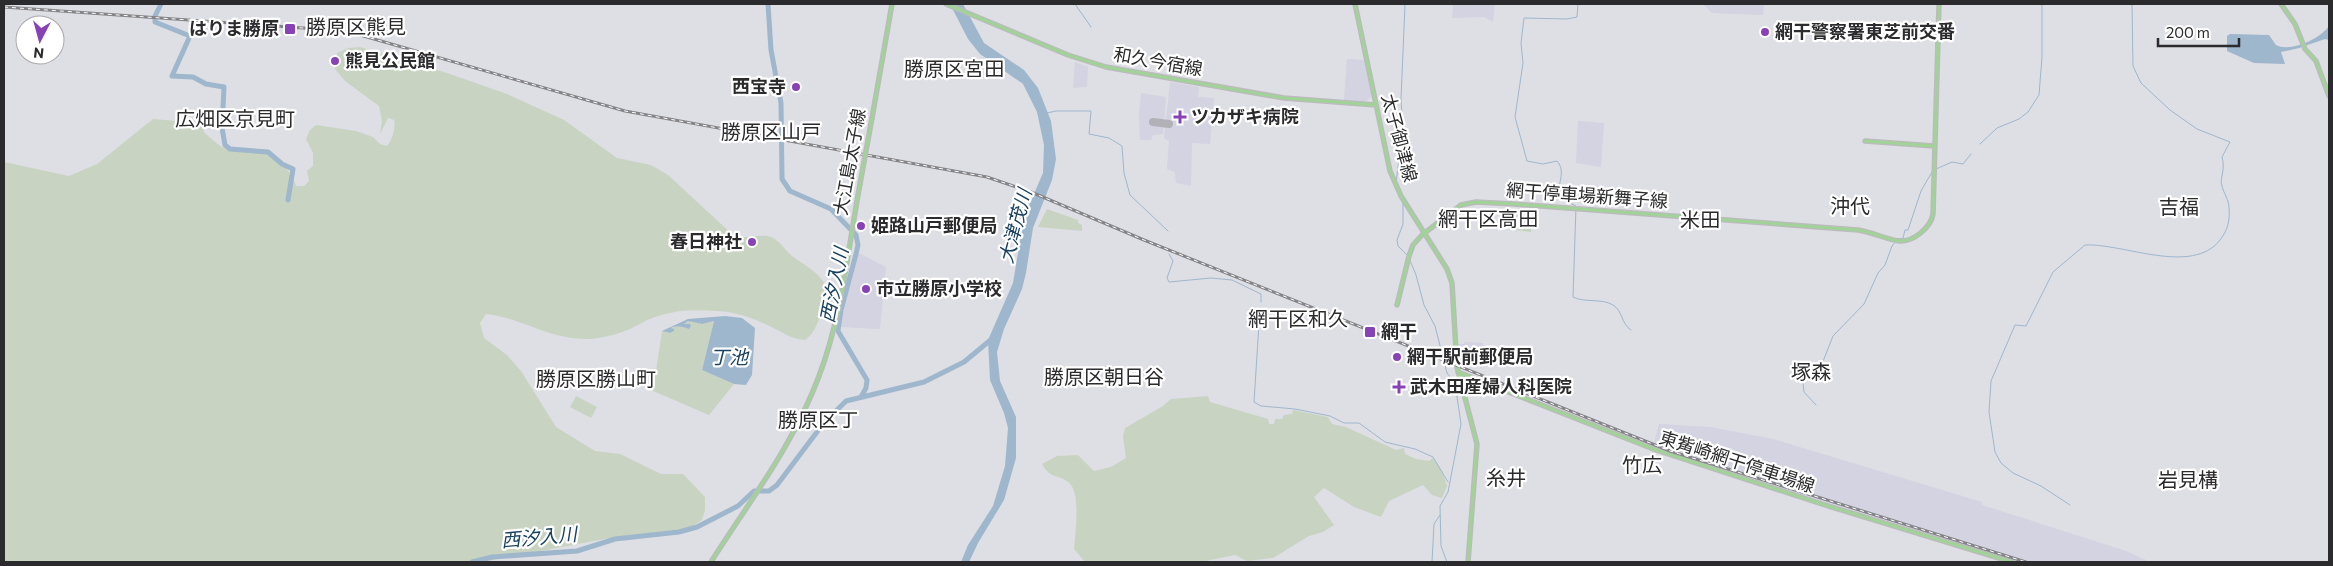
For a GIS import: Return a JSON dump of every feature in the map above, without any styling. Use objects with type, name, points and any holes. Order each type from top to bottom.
[{"type":"main road","name":"大江島太子線","points":[[711,562],[792,434],[819,376],[834,327],[892,4]]},
{"type":"main road","name":"和久今宿線","points":[[946,4],[1068,55],[1106,67],[1278,97],[1376,105]]},
{"type":"main road","name":"太子御津線","points":[[1355,4],[1392,177],[1401,196],[1450,275],[1458,372],[1477,444],[1468,562]]},
{"type":"main road","name":"網干停車場新舞子線","points":[[1397,306],[1409,256],[1415,242],[1453,209],[1468,203],[1481,202],[1870,231],[1901,241],[1917,234],[1931,223],[1939,4]]},
{"type":"main road","points":[[2281,4],[2295,24],[2305,49],[2316,61],[2329,96]]},
{"type":"main road","points":[[1865,140],[1934,146]]},
{"type":"main road","name":"東觜崎網干停車場線","points":[[1458,372],[1656,450],[1825,506],[2012,562]]},
{"type":"shaded area","points":[[1453,4],[1495,4],[1493,22],[1484,17],[1452,18]]},
{"type":"shaded area","points":[[1703,4],[1764,4],[1763,15],[1712,13]]},
{"type":"shaded area","points":[[1347,59],[1364,60],[1372,96],[1365,102],[1344,100]]},
{"type":"shaded area","points":[[1075,62],[1088,67],[1087,87],[1073,88]]},
{"type":"shaded area","points":[[1170,82],[1199,87],[1198,97],[1214,98],[1210,144],[1192,143],[1191,186],[1176,183],[1175,172],[1167,169],[1169,141],[1164,138]]},
{"type":"shaded area","points":[[1141,93],[1166,97],[1163,134],[1153,135],[1151,140],[1140,140],[1139,115]]},
{"type":"shaded area","points":[[1578,121],[1604,123],[1601,167],[1576,163]]},
{"type":"shaded area","name":"市立勝原小学校","points":[[857,252],[886,267],[880,329],[841,327],[840,319]]},
{"type":"shaded area","points":[[1464,342],[1483,343],[1482,368],[1459,358],[1457,344],[1464,344]]},
{"type":"shaded area","points":[[1659,424],[1711,427],[1773,439],[1982,502],[1982,505],[2126,551],[2150,562],[2019,562],[1863,515],[1653,447]]},
{"type":"green space","points":[[360,47],[447,73],[507,94],[564,120],[617,158],[651,165],[668,175],[734,236],[771,237],[823,281],[828,298],[815,328],[805,340],[790,336],[743,315],[708,310],[691,310],[666,314],[619,333],[589,339],[548,333],[499,316],[486,314],[480,323],[484,338],[507,355],[521,371],[556,427],[595,451],[620,454],[661,474],[683,474],[705,497],[705,510],[702,520],[691,527],[671,534],[615,537],[483,562],[4,562],[4,162],[69,176],[97,164],[153,119],[199,123],[207,135],[226,149],[261,152],[272,156],[287,169],[296,186],[304,186],[309,181],[307,171],[313,166],[313,153],[306,139],[310,130],[316,125],[356,131],[373,137],[380,144],[387,146],[392,137],[394,120],[388,118],[380,134],[382,121],[379,106],[345,81],[335,69],[337,53],[348,48]]},
{"type":"green space","points":[[1518,208],[1531,210],[1531,232],[1514,230]]},
{"type":"green space","points":[[1047,209],[1078,220],[1078,223],[1082,225],[1082,231],[1038,227]]},
{"type":"green space","points":[[688,321],[702,324],[714,321],[702,370],[734,384],[709,415],[653,391],[662,331],[669,333],[674,326],[690,328],[691,325],[684,324]]},
{"type":"green space","points":[[576,396],[597,407],[591,418],[570,407]]},
{"type":"green space","points":[[1208,396],[1210,402],[1268,419],[1269,424],[1274,424],[1275,419],[1282,419],[1284,415],[1292,414],[1293,410],[1328,417],[1332,424],[1346,427],[1396,450],[1404,448],[1405,454],[1416,459],[1429,461],[1433,458],[1442,471],[1447,486],[1442,498],[1432,495],[1423,485],[1389,501],[1381,517],[1354,507],[1324,488],[1314,497],[1334,525],[1323,532],[1309,536],[1273,558],[1247,561],[1235,555],[1201,562],[1085,562],[1074,549],[1076,502],[1072,486],[1067,481],[1050,474],[1042,464],[1057,456],[1078,455],[1094,471],[1111,467],[1126,458],[1123,436],[1125,428],[1163,406],[1171,399]]},
{"type":"water","points":[[950,4],[963,4],[984,43],[1024,70],[1038,88],[1051,121],[1056,159],[1052,180],[1033,228],[1022,289],[1004,329],[997,352],[1000,381],[1016,417],[1016,458],[1004,500],[978,543],[969,562],[961,562],[968,545],[993,506],[1005,466],[1008,428],[1004,413],[990,380],[988,340],[1013,283],[1024,217],[1043,173],[1044,145],[1037,112],[1023,84],[980,54],[968,39]]},
{"type":"water","points":[[2329,26],[2329,40],[2325,39],[2281,52],[2285,64],[2254,63],[2227,51],[2227,36],[2230,34],[2269,35],[2276,45],[2289,47],[2297,46],[2313,39]]},
{"type":"water","name":"丁池","points":[[725,316],[742,318],[755,328],[752,375],[746,385],[734,384],[702,370],[714,321],[702,324],[688,321],[684,324],[690,324],[689,329],[675,327],[671,328],[674,331],[670,333],[662,331],[688,319]]},
{"type":"waterway","points":[[161,4],[155,16],[155,22],[190,36],[172,76],[193,77],[206,84],[224,87],[222,128],[225,145],[230,149],[268,152],[282,164],[293,169],[288,200]]},
{"type":"waterway","name":"西汐入川","points":[[768,4],[771,50],[781,103],[782,179],[790,191],[831,209],[856,235],[858,245],[841,310],[838,331],[867,380],[866,388],[861,397]]},
{"type":"waterway","points":[[1075,4],[1091,27]]},
{"type":"waterway","points":[[1405,4],[1401,99],[1403,129],[1396,182],[1403,196],[1403,224],[1397,240],[1398,246],[1407,255]]},
{"type":"waterway","points":[[1578,4],[1577,17],[1567,19],[1524,18],[1521,43],[1523,63],[1515,117],[1527,161],[1543,164],[1557,161],[1561,170],[1559,198],[1576,206],[1573,297],[1613,305],[1631,330]]},
{"type":"waterway","points":[[1980,144],[1997,128],[2019,119],[2028,112],[2039,95],[2042,57],[2042,4]]},
{"type":"waterway","points":[[2070,505],[2041,486],[2013,473],[2001,463],[1995,452],[1989,412],[1991,381],[2015,325],[2026,326],[2053,272],[2085,245],[2175,257],[2192,256],[2208,250],[2220,240],[2227,229],[2229,221],[2229,205],[2221,180],[2222,157],[2230,142],[2197,129],[2170,110],[2141,83],[2133,66],[2132,4]]},
{"type":"waterway","points":[[1047,113],[1056,111],[1091,111],[1089,134],[1109,138],[1122,146],[1124,173],[1130,195],[1168,231]]},
{"type":"waterway","points":[[1936,169],[1952,162],[1963,164],[1971,154]]},
{"type":"waterway","points":[[1816,405],[1804,392],[1803,383],[1822,364],[1833,336],[1864,304],[1878,273],[1885,265],[1892,246],[1898,239],[1903,238],[1905,230],[1908,230],[1921,191],[1932,172]]},
{"type":"waterway","points":[[1169,254],[1173,261],[1167,278],[1169,282],[1211,278],[1232,280],[1261,294],[1261,302]]},
{"type":"waterway","points":[[1409,258],[1424,305],[1435,326],[1447,373],[1455,383],[1461,424],[1448,492],[1440,506],[1441,546],[1447,562]]},
{"type":"waterway","points":[[1260,308],[1254,402],[1261,406],[1295,409],[1330,416],[1344,423],[1359,423],[1385,442],[1415,449],[1433,457],[1448,482]]},
{"type":"waterway","name":"西汐入川","points":[[472,562],[492,557],[577,551],[615,539],[679,532],[697,527],[738,506],[754,491],[769,491],[777,485],[823,424],[846,401],[924,382],[964,362],[993,338]]},
{"type":"waterway","points":[[1432,562],[1434,524],[1440,515]]},
{"type":"taxiway","points":[[1153,122],[1169,124]]},
{"type":"railway","points":[[4,7],[317,29],[360,35],[625,111],[987,177],[1031,192],[1144,240],[1670,451],[2026,562]]},
{"type":"place","name":"はりま勝原","points":[[290,29]]},
{"type":"place","name":"網干警察署東芝前交番","points":[[1765,32]]},
{"type":"place","name":"熊見公民館","points":[[335,61]]},
{"type":"place","name":"西宝寺","points":[[796,87]]},
{"type":"place","name":"ツカザキ病院","points":[[1180,117]]},
{"type":"place","name":"姫路山戸郵便局","points":[[861,226]]},
{"type":"place","name":"春日神社","points":[[752,242]]},
{"type":"place","name":"市立勝原小学校","points":[[866,289]]},
{"type":"place","name":"網干","points":[[1370,332]]},
{"type":"place","name":"網干駅前郵便局","points":[[1397,357]]},
{"type":"place","name":"武木田産婦人科医院","points":[[1399,387]]},
{"type":"district","name":"勝原区熊見","points":[[356,27]]},
{"type":"district","name":"勝原区宮田","points":[[954,69]]},
{"type":"district","name":"広畑区京見町","points":[[235,119]]},
{"type":"district","name":"勝原区山戸","points":[[771,132]]},
{"type":"district","name":"沖代","points":[[1850,206]]},
{"type":"district","name":"吉福","points":[[2179,207]]},
{"type":"district","name":"網干区高田","points":[[1488,219]]},
{"type":"district","name":"米田","points":[[1700,220]]},
{"type":"district","name":"網干区和久","points":[[1298,319]]},
{"type":"district","name":"塚森","points":[[1811,372]]},
{"type":"district","name":"勝原区朝日谷","points":[[1104,377]]},
{"type":"district","name":"勝原区勝山町","points":[[596,379]]},
{"type":"district","name":"勝原区丁","points":[[818,420]]},
{"type":"district","name":"竹広","points":[[1642,465]]},
{"type":"district","name":"糸井","points":[[1506,478]]},
{"type":"district","name":"岩見構","points":[[2188,480]]},
{"type":"water label","name":"大津茂川","points":[[1015,226]]}]
